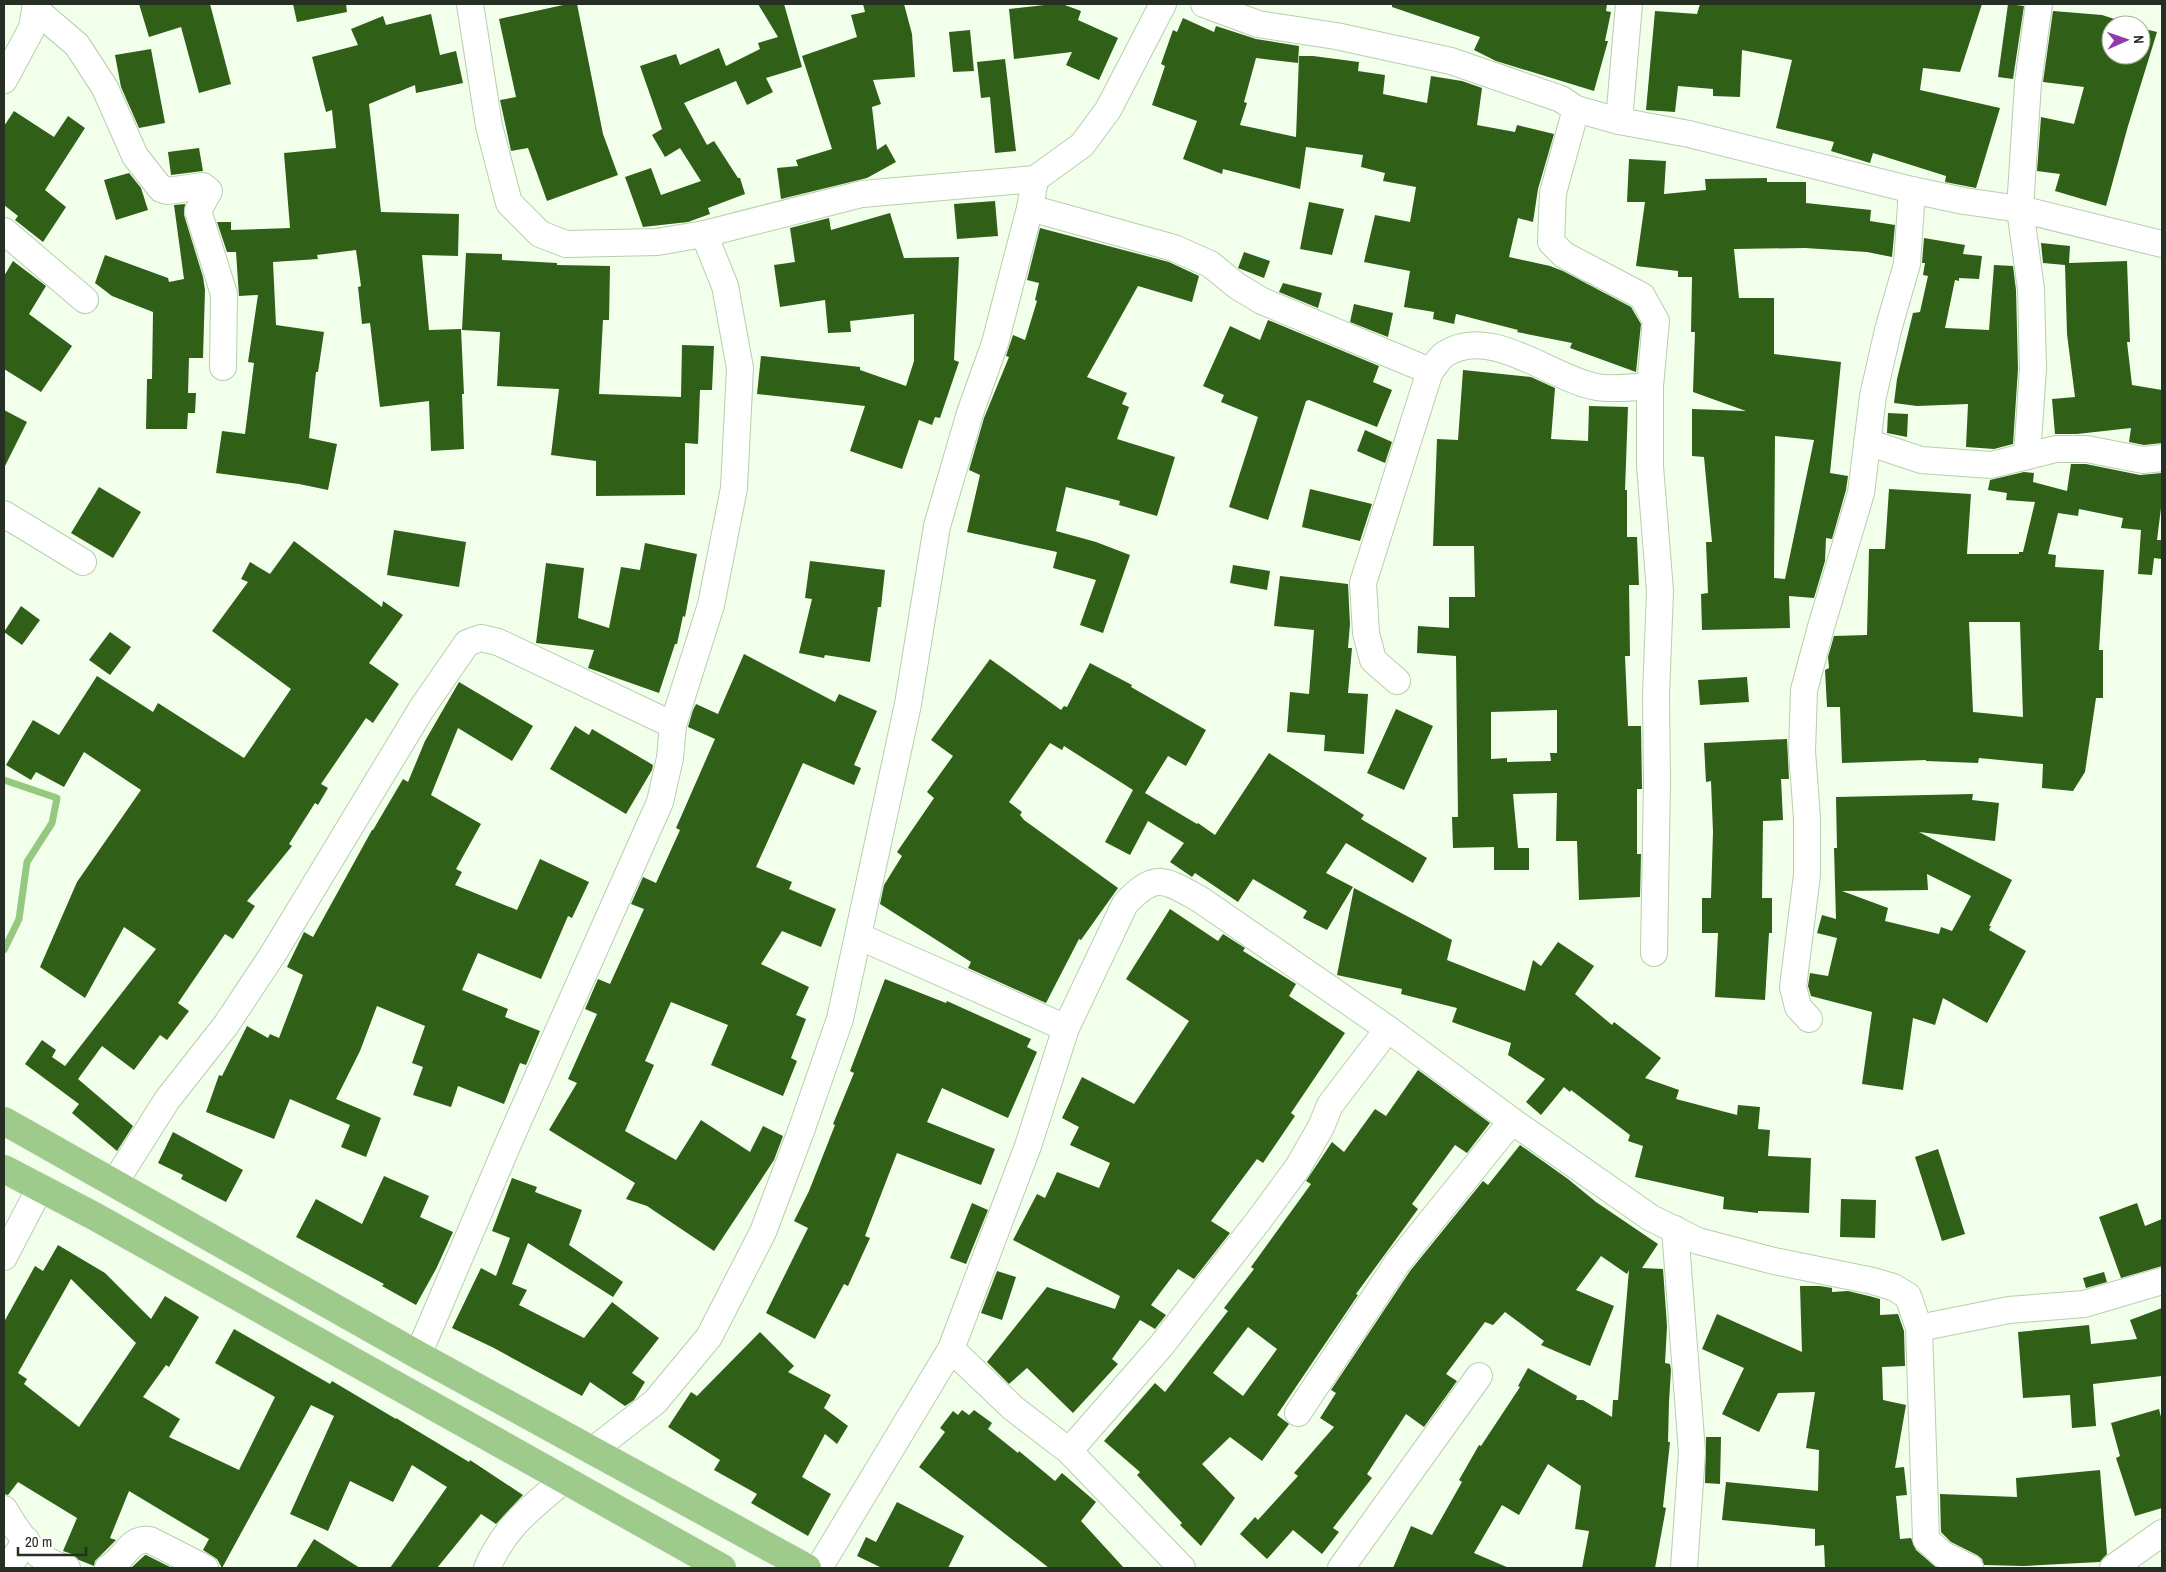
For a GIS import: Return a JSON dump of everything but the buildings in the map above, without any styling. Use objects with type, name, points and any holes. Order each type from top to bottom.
[{"type":"highway","points":[[4,1121],[115,1182],[418,1355],[808,1568]]},
{"type":"highway","points":[[4,1169],[94,1216],[722,1568]]},
{"type":"street","points":[[470,4],[489,126],[509,203],[540,234],[566,244],[656,242],[704,234],[862,194],[1035,179],[1082,146],[1108,110],[1163,4]]},
{"type":"street","points":[[1204,4],[1258,24],[1336,36],[1451,61],[1562,99],[1576,109],[1619,121],[1689,134],[1912,190],[1964,201],[2020,209],[2162,244]]},
{"type":"street","points":[[1619,121],[1629,4]]},
{"type":"street","points":[[2027,456],[2033,369],[2031,289],[2020,209],[2028,83],[2039,4]]},
{"type":"street","points":[[4,80],[32,28],[36,6]]},
{"type":"street","points":[[36,6],[77,45],[105,88],[135,156],[161,189],[167,191],[203,186],[209,191],[198,211],[224,294],[223,367]]},
{"type":"street","points":[[1576,109],[1553,193],[1551,242],[1564,255],[1642,296],[1656,321],[1650,386],[1650,466],[1660,591],[1656,695],[1654,953]]},
{"type":"street","points":[[592,1451],[654,1402],[709,1337],[763,1232],[801,1131],[840,1019],[908,704],[937,526],[970,413],[996,343],[1030,208],[1035,179]]},
{"type":"street","points":[[1809,1019],[1798,1007],[1793,987],[1807,875],[1807,818],[1802,751],[1804,690],[1820,627],[1861,493],[1873,396],[1888,330],[1907,264],[1912,190]]},
{"type":"street","points":[[1030,208],[1174,248],[1210,264],[1237,286],[1262,301],[1430,371]]},
{"type":"street","points":[[4,231],[85,300]]},
{"type":"street","points":[[418,1355],[508,1144],[660,802],[670,758],[673,724],[711,605],[734,488],[740,368],[725,286],[704,234]]},
{"type":"street","points":[[1397,681],[1373,660],[1366,634],[1363,582],[1430,371],[1445,354],[1468,346],[1485,347],[1526,357],[1565,376],[1597,387],[1650,386]]},
{"type":"street","points":[[1867,442],[1921,460],[1991,465],[2056,449],[2086,449],[2142,460],[2162,458]]},
{"type":"street","points":[[4,514],[83,562]]},
{"type":"street","points":[[115,1182],[166,1100],[226,1025],[273,954],[422,708],[467,644],[480,638],[498,642],[673,724]]},
{"type":"street","points":[[818,1568],[951,1350],[1028,1146],[1066,1028],[1125,904],[1139,889],[1151,882],[1172,884],[1201,900],[1388,1029],[1512,1121],[1651,1218],[1698,1241],[1873,1281],[1893,1287],[1908,1296],[1919,1328],[1926,1539],[1942,1554],[1970,1568]]},
{"type":"street","points":[[858,936],[1066,1028]]},
{"type":"street","points":[[1069,1451],[1161,1346],[1259,1220],[1298,1167],[1321,1127],[1330,1105],[1388,1029]]},
{"type":"street","points":[[1298,1413],[1398,1262],[1512,1121]]},
{"type":"street","points":[[4,1258],[40,1188]]},
{"type":"street","points":[[1675,1229],[1692,1452],[1684,1568]]},
{"type":"street","points":[[1919,1328],[2009,1310],[2084,1304],[2162,1281]]},
{"type":"street","points":[[951,1350],[1013,1408],[1069,1451],[1182,1568]]},
{"type":"street","points":[[1341,1568],[1479,1376]]},
{"type":"street","points":[[487,1568],[495,1549],[518,1519],[565,1479]]},
{"type":"street","points":[[4,1509],[36,1554],[57,1566],[67,1568]]},
{"type":"street","points":[[2113,1568],[2162,1533]]},
{"type":"street","points":[[108,1568],[118,1562],[134,1542],[142,1539],[150,1540],[205,1568]]},
{"type":"street","points":[[8,1568],[26,1540]]},
{"type":"waterway","points":[[4,780],[57,798],[52,823],[27,862],[19,919],[4,950]]}]
